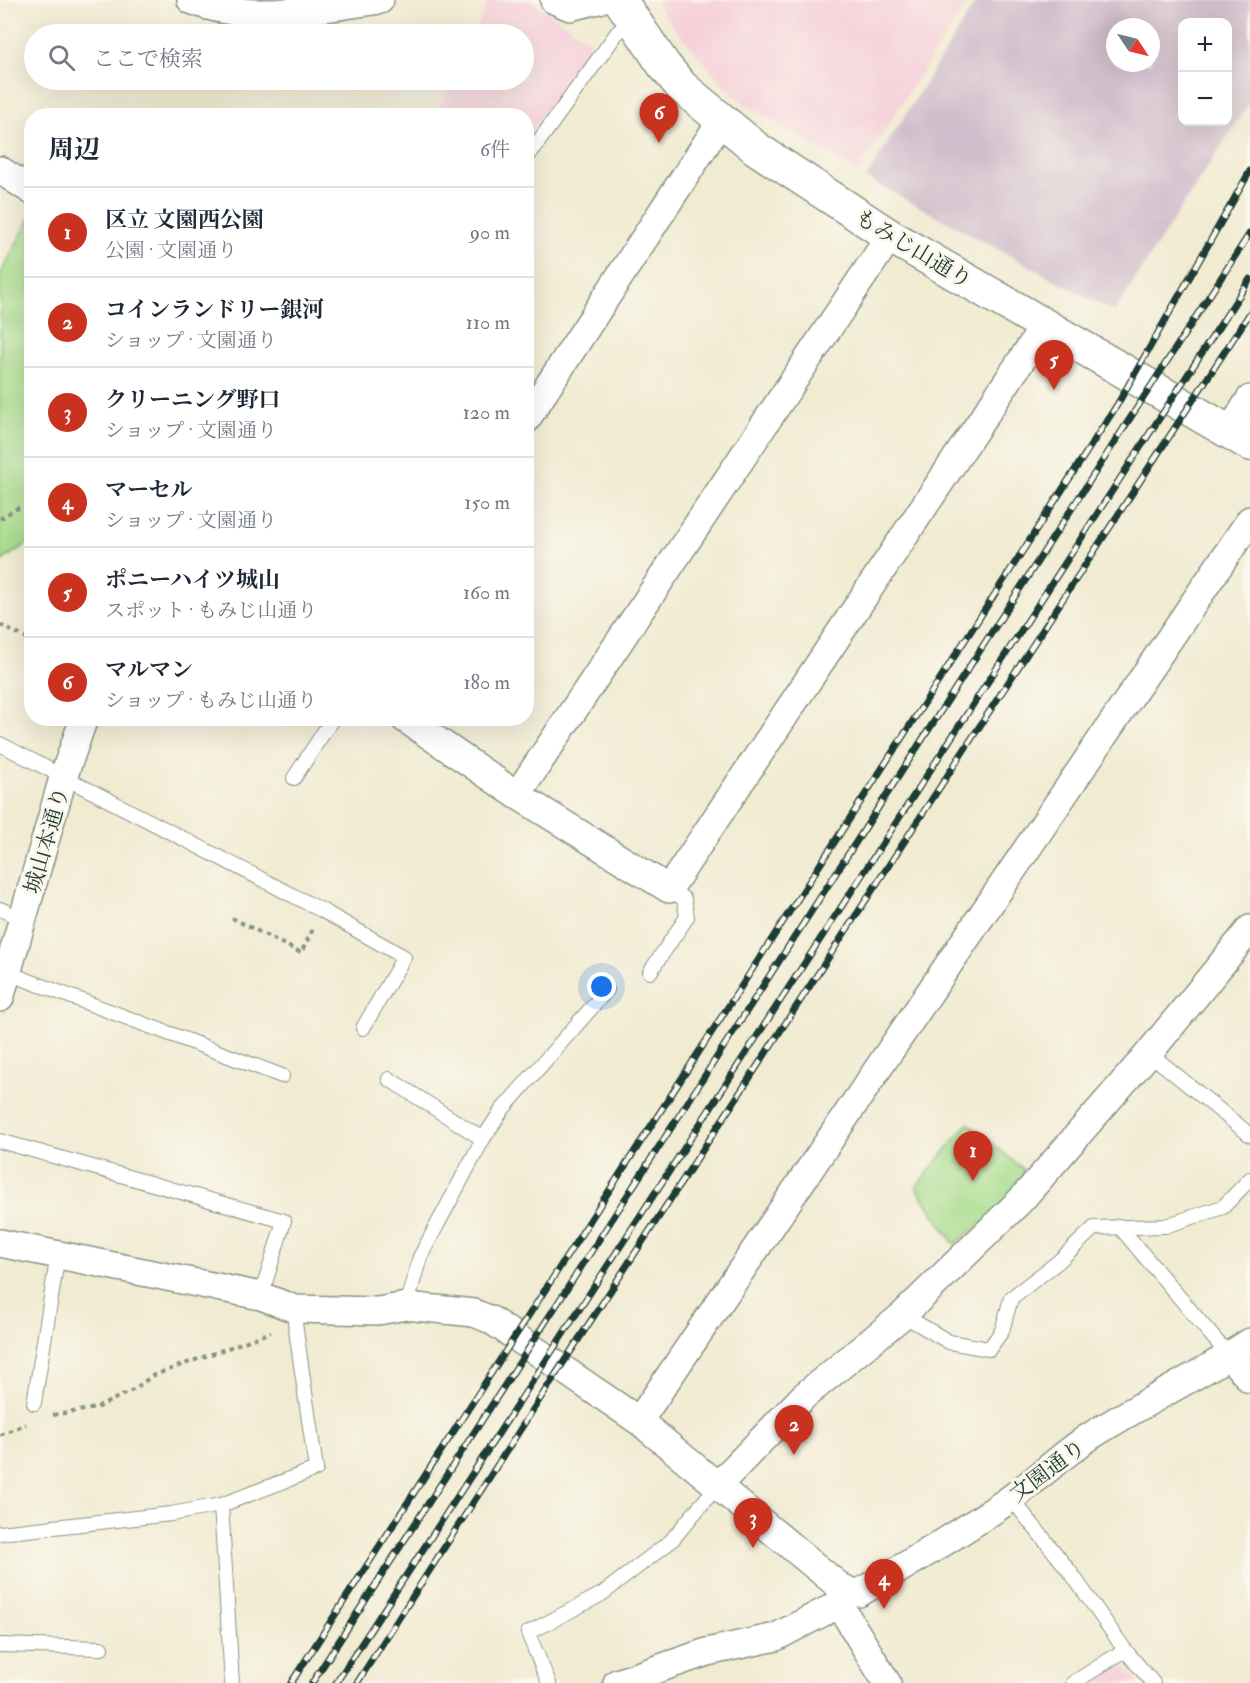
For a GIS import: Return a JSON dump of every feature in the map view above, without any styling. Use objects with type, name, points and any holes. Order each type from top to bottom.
[{"type":"street","points":[[191,0],[214,9],[246,14],[380,0]]},
{"type":"street","points":[[554,0],[570,7],[600,0]]},
{"type":"street","name":"もみじ山通り","points":[[626,10],[682,87],[757,149],[890,236],[1240,439]]},
{"type":"street","points":[[534,408],[721,121]]},
{"type":"street","points":[[0,170],[24,186]]},
{"type":"street","points":[[517,795],[890,236]]},
{"type":"street","points":[[416,726],[517,795],[669,889],[1045,325]]},
{"type":"street","points":[[1240,439],[1250,399]]},
{"type":"street","points":[[639,1421],[1250,520]]},
{"type":"street","name":"城山本通り","points":[[4,985],[12,915],[81,726]]},
{"type":"street","points":[[717,1486],[804,1395],[903,1315],[1021,1200],[1149,1053],[1250,929]]},
{"type":"street","points":[[0,1243],[261,1296],[295,1316],[378,1311],[406,1306],[474,1313],[491,1320],[639,1421],[717,1486],[841,1597],[888,1683]]},
{"type":"street","points":[[1240,1349],[1250,1379]]},
{"type":"street","name":"文園通り","points":[[617,1683],[707,1652],[776,1637],[841,1597],[859,1593],[945,1542],[1011,1498],[1070,1450],[1122,1416],[1240,1349]]},
{"type":"lane","points":[[534,148],[617,33],[626,10]]},
{"type":"lane","points":[[294,778],[328,726]]},
{"type":"lane","points":[[0,744],[323,911],[404,957],[363,1028]]},
{"type":"lane","points":[[650,972],[687,917],[684,899],[669,889]]},
{"type":"lane","points":[[4,985],[282,1076]]},
{"type":"lane","points":[[406,1306],[420,1257],[483,1138],[502,1110],[607,990]]},
{"type":"lane","points":[[1149,1053],[1250,1135]]},
{"type":"lane","points":[[389,1079],[483,1138]]},
{"type":"lane","points":[[0,1141],[284,1221],[261,1296]]},
{"type":"lane","points":[[903,1315],[949,1341],[989,1349],[1002,1331],[1011,1298],[1058,1262],[1094,1228],[1165,1226],[1223,1207],[1250,1179]]},
{"type":"lane","points":[[1119,1226],[1240,1349]]},
{"type":"lane","points":[[34,1403],[58,1254]]},
{"type":"lane","points":[[0,1533],[171,1514],[221,1505],[316,1469],[295,1316]]},
{"type":"lane","points":[[549,1683],[528,1633],[602,1594],[663,1548],[717,1486]]},
{"type":"lane","points":[[1011,1498],[1071,1573],[1125,1650],[1153,1683]]},
{"type":"lane","points":[[221,1505],[232,1683]]},
{"type":"lane","points":[[0,1645],[101,1648]]},
{"type":"lane","points":[[1073,1683],[1125,1650]]},
{"type":"path","points":[[0,519],[15,509],[24,507]]},
{"type":"path","points":[[0,625],[24,637]]},
{"type":"path","points":[[232,918],[301,953],[323,911]]},
{"type":"path","points":[[51,1416],[96,1408],[133,1390],[152,1376],[295,1316]]},
{"type":"path","points":[[0,1435],[33,1421]]},
{"type":"shaded area","points":[[530,0],[593,43],[534,127],[534,108],[438,108],[447,90],[534,90],[534,24],[478,24],[489,1]]},
{"type":"shaded area","points":[[656,0],[969,0],[857,172],[741,101],[724,86],[659,9]]},
{"type":"shaded area","points":[[977,0],[1250,0],[1250,101],[1114,312],[866,178]]},
{"type":"shaded area","points":[[1124,1665],[1139,1683],[1094,1683]]},
{"type":"green space","points":[[24,229],[24,546],[0,562],[0,275]]},
{"type":"green space","points":[[968,1123],[1030,1175],[999,1212],[954,1244],[916,1187]]},
{"type":"railway","points":[[291,1683],[1117,405],[1250,171]]},
{"type":"railway","points":[[312,1683],[1250,233]]},
{"type":"railway","points":[[336,1683],[1250,279]]},
{"type":"railway","points":[[357,1683],[554,1377],[1250,313]]},
{"type":"place","name":"マルマン","points":[[659,143]]},
{"type":"place","name":"ポニーハイツ城山","points":[[1054,390]]},
{"type":"place","name":"区立 文園西公園","points":[[973,1181]]},
{"type":"place","name":"コインランドリー銀河","points":[[794,1455]]},
{"type":"place","name":"クリーニング野口","points":[[753,1548]]},
{"type":"place","name":"マーセル","points":[[884,1609]]}]
